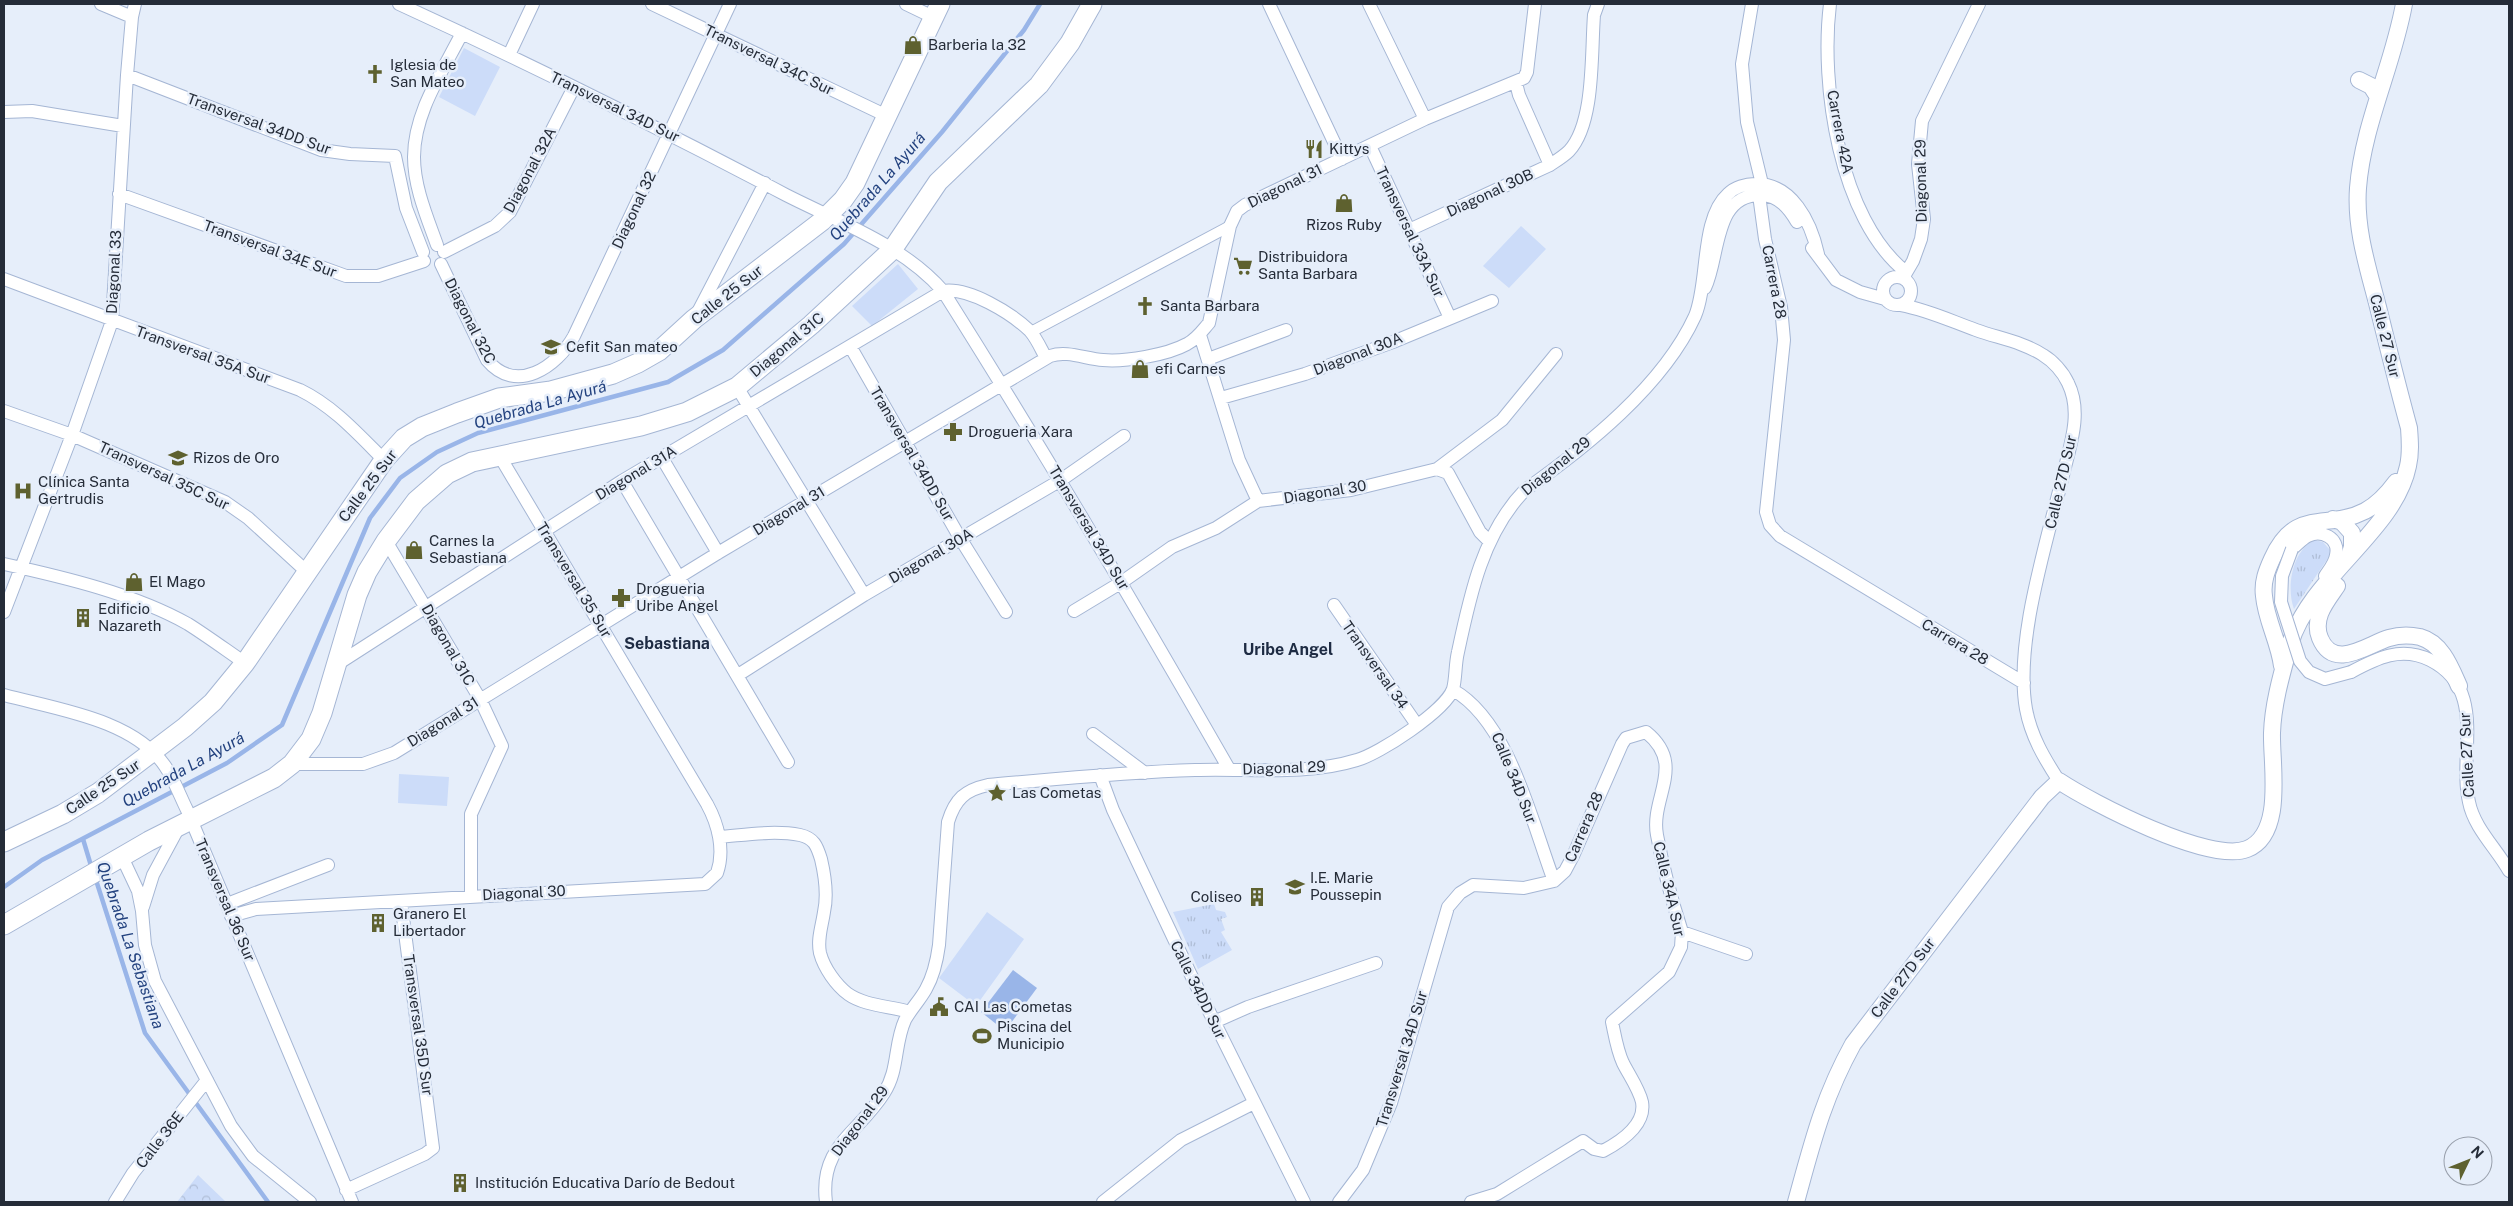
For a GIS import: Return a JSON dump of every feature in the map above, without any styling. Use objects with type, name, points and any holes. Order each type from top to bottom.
[{"type":"main road","name":"Diagonal 31C","points":[[292,764],[311,739],[322,713],[357,595],[367,572],[386,541],[416,501],[447,474],[472,462],[641,426],[687,412],[737,386],[811,326],[892,250],[938,182],[1039,85],[1070,42],[1092,4]]},
{"type":"main road","name":"Calle 25 Sur","points":[[4,842],[63,814],[98,793],[154,752],[212,702],[245,662],[384,460],[404,438],[422,427],[499,398],[560,389],[613,374],[638,363],[659,351],[694,319],[828,216],[855,183],[936,10]]},
{"type":"main road","points":[[4,925],[100,868],[274,778],[292,764]]},
{"type":"street","points":[[101,4],[132,17]]},
{"type":"street","name":"Diagonal 33","points":[[4,612],[72,435],[112,321],[123,126],[132,17],[135,4]]},
{"type":"street","name":"Transversal 34D Sur","points":[[399,4],[462,32],[574,87],[828,216]]},
{"type":"street","points":[[509,55],[533,4]]},
{"type":"street","name":"Transversal 34C Sur","points":[[652,4],[886,116]]},
{"type":"street","name":"Diagonal 32","points":[[502,374],[526,376],[555,362],[566,351],[670,135],[730,4]]},
{"type":"street","points":[[906,4],[936,10]]},
{"type":"street","points":[[1269,4],[1342,159]]},
{"type":"street","points":[[1369,4],[1426,119]]},
{"type":"street","points":[[1535,4],[1527,72],[1516,83],[1519,95],[1550,165]]},
{"type":"street","name":"Diagonal 30B","points":[[1409,230],[1550,165],[1569,151],[1580,132],[1587,108],[1594,15],[1598,4]]},
{"type":"street","name":"Carrera 28","points":[[1752,4],[1742,64],[1747,122],[1760,189],[1765,239],[1781,307],[1784,340],[1766,512],[1770,525],[1788,540],[2024,684]]},
{"type":"street","name":"Carrera 42A","points":[[1830,4],[1827,30],[1829,72],[1835,126],[1842,164],[1854,195],[1876,240],[1905,275]]},
{"type":"street","name":"Diagonal 29","points":[[1905,275],[1921,239],[1924,219],[1918,164],[1922,121],[1979,4]]},
{"type":"street","name":"Calle 27 Sur","points":[[2059,781],[2077,793],[2184,842],[2226,853],[2248,849],[2260,839],[2269,823],[2273,804],[2272,733],[2277,696],[2294,632],[2306,609],[2387,511],[2400,491],[2410,456],[2409,428],[2359,227],[2358,194],[2361,163],[2404,4]]},
{"type":"street","name":"Diagonal 32C","points":[[462,32],[425,106],[417,132],[415,148],[417,182],[441,254],[487,360],[502,374]]},
{"type":"street","name":"Transversal 34DD Sur","points":[[127,75],[322,150],[350,154],[394,156],[406,208],[424,256]]},
{"type":"street","points":[[2360,80],[2371,86],[2378,97]]},
{"type":"street","name":"Diagonal 31","points":[[292,764],[354,764],[381,759],[718,553],[806,500],[906,444],[1046,358],[1057,354],[1106,361],[1158,354],[1186,345],[1200,335],[1209,323],[1230,226],[1236,211],[1426,119],[1490,90],[1516,83]]},
{"type":"street","name":"Diagonal 32A","points":[[424,256],[429,246],[441,254],[496,226],[510,212],[574,87]]},
{"type":"street","points":[[4,112],[32,111],[123,126]]},
{"type":"street","name":"Transversal 33A Sur","points":[[1370,146],[1450,318]]},
{"type":"street","points":[[694,319],[765,183]]},
{"type":"street","name":"Diagonal 29","points":[[826,1202],[824,1184],[826,1169],[845,1138],[884,1092],[897,1063],[902,1030],[910,1012],[927,988],[936,965],[948,822],[953,806],[961,796],[973,788],[988,785],[1100,775],[1322,768],[1357,760],[1396,741],[1429,716],[1452,690],[1467,610],[1477,574],[1490,542],[1512,503],[1525,490],[1611,422],[1652,380],[1682,340],[1695,315],[1715,211],[1728,193],[1739,187],[1785,192],[1794,201],[1811,231],[1818,254],[1836,280],[1860,292],[1884,293]]},
{"type":"street","name":"Transversal 34E Sur","points":[[119,194],[346,276],[378,276],[424,256]]},
{"type":"street","points":[[828,216],[892,250],[920,268],[943,291],[965,291],[1018,321],[1031,332],[1046,358]]},
{"type":"street","points":[[1031,332],[1230,226]]},
{"type":"street","points":[[424,256],[432,267],[441,254]]},
{"type":"street","points":[[1905,275],[1912,292],[1910,298],[1901,305],[1895,305],[1884,293],[1891,278],[1905,275]]},
{"type":"street","name":"Transversal 35A Sur","points":[[4,279],[291,387],[319,400],[384,460]]},
{"type":"street","name":"Transversal 34D Sur","points":[[943,291],[1122,582],[1229,770]]},
{"type":"street","name":"Diagonal 31A","points":[[336,666],[622,480],[943,291]]},
{"type":"street","name":"Calle 27D Sur","points":[[1912,292],[1926,310]]},
{"type":"street","name":"Diagonal 30A","points":[[1221,398],[1304,374],[1492,301]]},
{"type":"street","name":"Calle 27D Sur","points":[[1901,305],[1926,310],[1950,321],[2025,346],[2045,355],[2058,367],[2068,382],[2074,400],[2072,439],[2027,633],[2024,684]]},
{"type":"street","points":[[1208,358],[1286,330]]},
{"type":"street","points":[[1200,335],[1239,460],[1258,502]]},
{"type":"street","name":"Transversal 34DD Sur","points":[[850,346],[960,538],[1006,612]]},
{"type":"street","name":"Diagonal 30","points":[[1074,611],[1122,582],[1172,547],[1216,528],[1258,502],[1351,490],[1438,469],[1502,420],[1556,354]]},
{"type":"street","points":[[737,386],[864,595]]},
{"type":"street","name":"Transversal 35C Sur","points":[[4,411],[72,435],[225,502],[248,518],[306,571]]},
{"type":"street","name":"Diagonal 30A","points":[[738,675],[864,595],[1061,480],[1124,436]]},
{"type":"street","name":"Transversal 35 Sur","points":[[499,455],[707,804],[716,820],[719,837]]},
{"type":"street","points":[[2283,671],[2264,597],[2266,571],[2285,537],[2294,529],[2310,522],[2333,519],[2366,510],[2379,501],[2400,478],[2410,456]]},
{"type":"street","points":[[662,458],[718,553]]},
{"type":"street","points":[[1438,469],[1448,473],[1480,532],[1490,542]]},
{"type":"street","points":[[622,480],[788,762]]},
{"type":"street","points":[[2387,511],[2319,613],[2318,632],[2322,642],[2338,654],[2351,655],[2391,637],[2421,638],[2440,651],[2460,686]]},
{"type":"street","points":[[2333,519],[2342,522],[2352,532],[2352,547],[2348,557]]},
{"type":"street","points":[[2310,522],[2292,549],[2282,576],[2281,602],[2300,661],[2309,672],[2324,679],[2334,678],[2379,658],[2392,654],[2408,653],[2422,656],[2435,662],[2449,673],[2460,686]]},
{"type":"street","points":[[2292,549],[2307,536],[2318,533],[2325,534],[2332,539],[2336,546],[2337,554],[2306,609]]},
{"type":"street","name":"Diagonal 31C","points":[[386,541],[480,699],[502,746],[471,814],[471,896]]},
{"type":"street","points":[[4,564],[114,593],[154,608],[187,624],[245,662]]},
{"type":"street","name":"Transversal 34","points":[[1334,605],[1417,725]]},
{"type":"street","points":[[2024,684],[2026,709],[2033,734],[2044,758],[2059,781]]},
{"type":"street","name":"Calle 27 Sur","points":[[2460,686],[2467,717],[2468,801],[2473,815],[2509,871]]},
{"type":"street","name":"Calle 34D Sur","points":[[1452,690],[1468,699],[1496,732],[1520,787],[1554,882]]},
{"type":"street","name":"Transversal 36 Sur","points":[[4,695],[106,723],[135,737],[154,752],[166,766],[180,796],[185,823],[229,910],[352,1202]]},
{"type":"street","name":"Carrera 28","points":[[1554,882],[1565,871],[1573,856],[1619,749],[1626,738],[1646,732]]},
{"type":"street","name":"Calle 34A Sur","points":[[1472,1202],[1496,1198],[1583,1141],[1594,1149],[1603,1151],[1615,1145],[1637,1123],[1642,1103],[1617,1050],[1612,1022],[1669,972],[1681,946],[1682,932],[1656,833],[1660,800],[1666,780],[1666,767],[1659,742],[1646,732]]},
{"type":"street","points":[[1093,734],[1144,773]]},
{"type":"street","name":"Calle 34DD Sur","points":[[1100,775],[1113,810],[1214,1022],[1304,1202]]},
{"type":"street","name":"Calle 27D Sur","points":[[1796,1202],[1821,1112],[1834,1078],[1853,1044],[2042,796],[2059,781]]},
{"type":"street","points":[[142,911],[153,875],[185,823]]},
{"type":"street","points":[[719,837],[767,834],[800,835],[812,839],[818,851],[826,886],[825,911],[819,933],[820,953],[836,984],[849,995],[866,1002],[910,1012]]},
{"type":"street","name":"Diagonal 30","points":[[229,910],[705,884],[714,878],[719,867],[719,837]]},
{"type":"street","points":[[120,858],[138,891],[145,945],[156,980],[180,1031],[231,1126],[253,1156],[310,1202]]},
{"type":"street","points":[[229,910],[250,896],[328,864]]},
{"type":"street","name":"Transversal 34D Sur","points":[[1340,1202],[1363,1170],[1391,1103],[1448,907],[1460,893],[1473,885],[1524,888],[1554,882]]},
{"type":"street","points":[[250,896],[250,903],[256,909]]},
{"type":"street","name":"Transversal 35D Sur","points":[[346,1190],[425,1154],[433,1148],[401,902]]},
{"type":"street","points":[[1682,932],[1746,954]]},
{"type":"street","points":[[1214,1022],[1248,1007],[1376,963]]},
{"type":"street","name":"Calle 36E","points":[[115,1202],[133,1173],[207,1080]]},
{"type":"street","points":[[1103,1202],[1181,1140],[1254,1103]]},
{"type":"green space","points":[[464,48],[500,67],[475,116],[439,97]]},
{"type":"green space","points":[[1521,226],[1546,249],[1509,288],[1483,266]]},
{"type":"green space","points":[[898,264],[918,289],[872,326],[852,306]]},
{"type":"green space","points":[[2314,540],[2323,542],[2330,550],[2330,555],[2294,609],[2291,591],[2293,571],[2300,552]]},
{"type":"green space","points":[[399,774],[449,777],[447,806],[398,803]]},
{"type":"green space","points":[[1214,904],[1216,910],[1225,912],[1227,917],[1221,919],[1225,930],[1221,932],[1232,950],[1198,969],[1173,912]]},
{"type":"green space","points":[[987,912],[1024,939],[976,1006],[939,978]]},
{"type":"green space","points":[[198,1175],[225,1201],[224,1202],[177,1202]]},
{"type":"water","points":[[1013,970],[1037,988],[1005,1031],[981,1012]]},
{"type":"waterway","name":"Quebrada La Ayurá","points":[[4,887],[42,860],[227,763],[282,725],[370,518],[400,478],[437,452],[478,433],[668,382],[723,350],[844,244],[942,132],[1024,30],[1040,4]]},
{"type":"waterway","name":"Quebrada La Sebastiana","points":[[83,839],[92,869]]},
{"type":"waterway","name":"Quebrada La Sebastiana","points":[[95,877],[145,1033],[268,1202]]},
{"type":"place","name":"Barberia la 32","points":[[913,45]]},
{"type":"place","name":"Iglesia de San Mateo","points":[[375,74]]},
{"type":"place","name":"Kittys","points":[[1314,149]]},
{"type":"place","name":"Rizos Ruby","points":[[1344,203]]},
{"type":"place","name":"Distribuidora Santa Barbara","points":[[1243,266]]},
{"type":"place","name":"Santa Barbara","points":[[1145,306]]},
{"type":"place","name":"Cefit San mateo","points":[[551,347]]},
{"type":"place","name":"efi Carnes","points":[[1140,369]]},
{"type":"place","name":"Drogueria Xara","points":[[953,432]]},
{"type":"place","name":"Rizos de Oro","points":[[178,458]]},
{"type":"place","name":"Clínica Santa Gertrudis","points":[[23,491]]},
{"type":"place","name":"Carnes la Sebastiana","points":[[414,550]]},
{"type":"place","name":"El Mago","points":[[134,582]]},
{"type":"place","name":"Drogueria Uribe Angel","points":[[621,598]]},
{"type":"place","name":"Edificio Nazareth","points":[[83,618]]},
{"type":"place","name":"Las Cometas","points":[[997,793]]},
{"type":"place","name":"I.E. Marie Poussepin","points":[[1295,887]]},
{"type":"place","name":"Coliseo","points":[[1257,897]]},
{"type":"place","name":"Granero El Libertador","points":[[378,923]]},
{"type":"place","name":"CAI Las Cometas","points":[[939,1007]]},
{"type":"place","name":"Piscina del Municipio","points":[[982,1036]]},
{"type":"place","name":"Institución Educativa Darío de Bedout","points":[[460,1183]]},
{"type":"district","name":"Sebastiana","points":[[667,643]]},
{"type":"district","name":"Uribe Angel","points":[[1288,649]]}]
